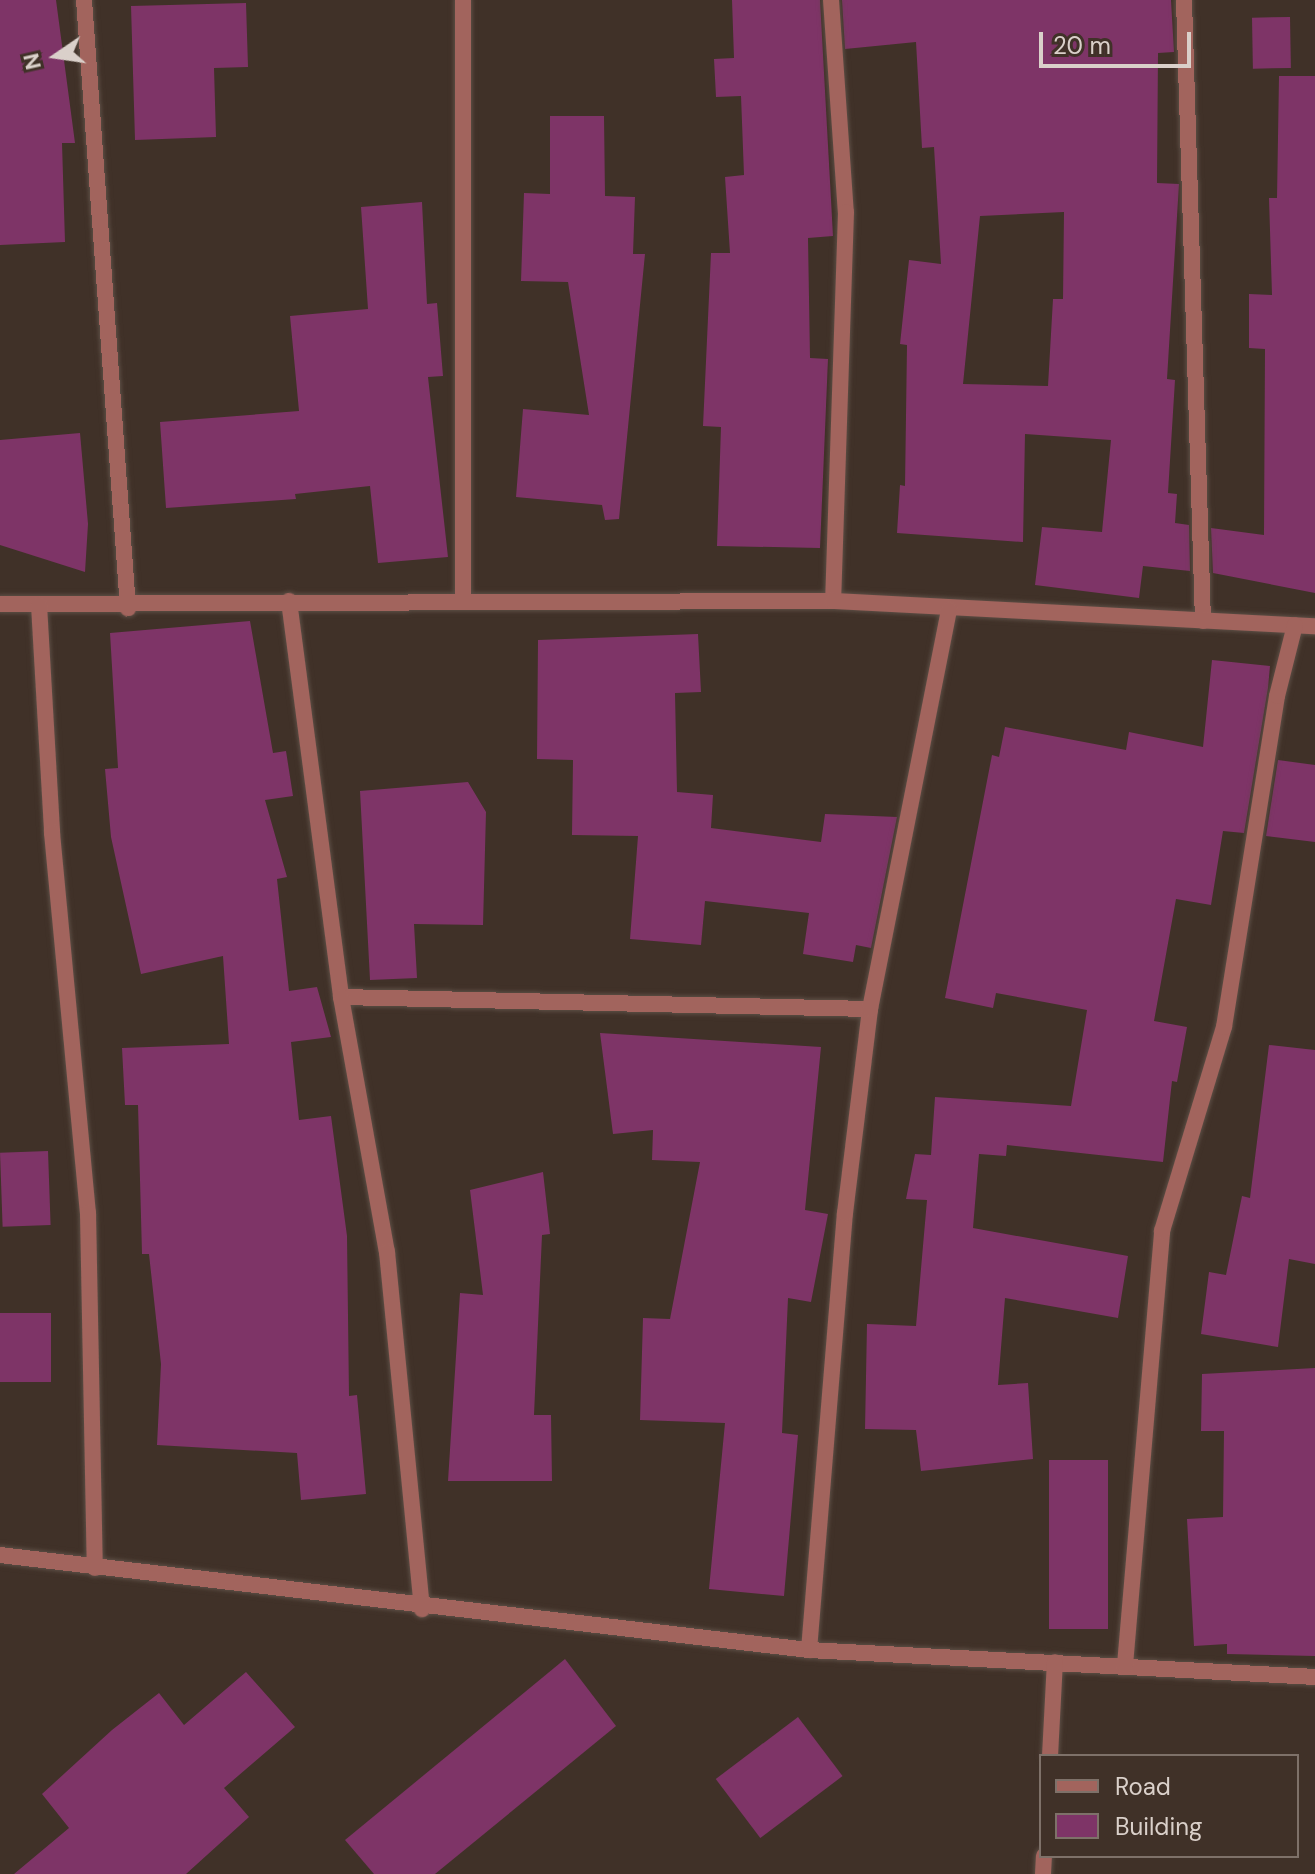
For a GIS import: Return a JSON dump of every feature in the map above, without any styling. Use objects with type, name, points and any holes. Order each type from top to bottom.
[{"type":"street","points":[[84,0],[128,608]]},
{"type":"street","points":[[463,0],[463,602]]},
{"type":"street","points":[[831,0],[846,212],[833,601]]},
{"type":"street","points":[[1184,0],[1203,621]]},
{"type":"street","points":[[289,601],[341,997],[387,1252],[422,1609]]},
{"type":"street","points":[[0,604],[128,608],[289,601],[833,601],[949,610],[1315,626]]},
{"type":"street","points":[[39,605],[52,833],[88,1213],[95,1568]]},
{"type":"street","points":[[809,1650],[845,1213],[870,1009],[949,610]]},
{"type":"street","points":[[1125,1665],[1162,1231],[1224,1027],[1277,696],[1295,625]]},
{"type":"street","points":[[341,997],[870,1009]]},
{"type":"street","points":[[0,1555],[422,1609],[809,1650],[1315,1677]]},
{"type":"street","points":[[1050,1754],[1055,1662]]},
{"type":"building","points":[[0,0],[56,0],[75,143],[62,143],[65,242],[0,245]]},
{"type":"building","points":[[732,0],[820,0],[833,236],[808,238],[810,358],[828,359],[820,548],[717,546],[721,427],[703,426],[711,253],[730,253],[725,177],[744,175],[741,96],[716,97],[714,59],[734,58]]},
{"type":"building","points":[[842,0],[1171,0],[1174,52],[1158,53],[1157,183],[1179,184],[1167,379],[1175,380],[1168,493],[1177,494],[1175,523],[1189,525],[1190,571],[1143,566],[1139,598],[1035,585],[1042,527],[1102,532],[1111,440],[1025,434],[1023,542],[897,533],[900,485],[905,486],[907,345],[900,344],[909,260],[941,264],[934,147],[922,148],[916,42],[845,49]],"holes":[[[1064,212],[1063,299],[1053,299],[1048,386],[963,384],[980,216]]]},
{"type":"building","points":[[246,3],[248,67],[214,68],[216,137],[135,140],[131,6]]},
{"type":"building","points":[[1290,17],[1291,68],[1253,69],[1252,18]]},
{"type":"building","points":[[1279,76],[1315,76],[1315,593],[1213,573],[1211,528],[1264,535],[1265,349],[1249,348],[1249,294],[1272,295],[1269,198],[1277,198]]},
{"type":"building","points":[[550,116],[604,116],[605,196],[635,197],[633,254],[645,254],[619,519],[605,520],[602,505],[516,497],[523,409],[589,415],[568,282],[521,281],[524,193],[550,194]]},
{"type":"building","points":[[422,202],[427,304],[437,303],[443,376],[428,377],[448,557],[378,563],[370,486],[295,494],[296,499],[166,508],[160,422],[299,411],[290,316],[368,309],[361,207]]},
{"type":"building","points":[[80,433],[88,524],[85,572],[0,545],[0,440]]},
{"type":"building","points":[[250,621],[273,753],[286,751],[293,796],[265,800],[287,877],[277,879],[289,991],[317,987],[331,1037],[291,1042],[299,1120],[331,1116],[347,1236],[349,1396],[357,1395],[366,1494],[301,1500],[297,1453],[157,1445],[161,1364],[149,1254],[142,1254],[138,1105],[125,1105],[122,1048],[229,1044],[223,956],[141,974],[111,837],[105,769],[118,768],[110,633]]},
{"type":"building","points":[[698,634],[701,692],[675,693],[677,792],[713,795],[711,828],[821,842],[825,814],[897,817],[871,948],[856,945],[853,962],[803,954],[809,913],[705,901],[701,945],[630,939],[638,836],[572,835],[573,760],[537,759],[538,640]]},
{"type":"building","points":[[1212,660],[1270,666],[1268,688],[1244,833],[1223,831],[1211,905],[1176,899],[1154,1021],[1187,1027],[1177,1082],[1172,1081],[1163,1162],[1007,1145],[1006,1156],[979,1154],[973,1228],[1128,1256],[1118,1318],[1005,1298],[998,1385],[1028,1383],[1033,1459],[921,1471],[916,1430],[865,1429],[867,1324],[916,1326],[927,1200],[906,1199],[915,1154],[931,1155],[935,1097],[1071,1106],[1087,1010],[996,993],[993,1008],[945,998],[992,755],[999,757],[1005,727],[1126,750],[1129,732],[1203,747]]},
{"type":"building","points":[[1278,760],[1315,765],[1315,842],[1266,836]]},
{"type":"building","points":[[468,782],[486,812],[483,925],[414,924],[417,978],[370,980],[360,791]]},
{"type":"building","points":[[600,1033],[821,1047],[805,1210],[828,1214],[811,1302],[788,1298],[782,1433],[798,1435],[784,1596],[709,1589],[725,1423],[640,1420],[643,1318],[670,1319],[700,1162],[652,1160],[653,1130],[613,1134]]},
{"type":"building","points":[[1269,1045],[1315,1050],[1315,1264],[1289,1259],[1278,1347],[1201,1334],[1209,1272],[1226,1275],[1242,1196],[1250,1198]]},
{"type":"building","points":[[48,1151],[51,1225],[3,1227],[0,1153]]},
{"type":"building","points":[[543,1172],[550,1234],[542,1235],[534,1415],[551,1415],[552,1481],[448,1481],[460,1293],[483,1295],[470,1190]]},
{"type":"building","points":[[0,1313],[51,1313],[51,1382],[0,1382]]},
{"type":"building","points":[[1315,1368],[1315,1656],[1227,1654],[1227,1644],[1194,1646],[1187,1519],[1223,1517],[1224,1431],[1201,1431],[1202,1374]]},
{"type":"building","points":[[1049,1460],[1108,1460],[1108,1629],[1049,1629]]},
{"type":"building","points":[[565,1659],[616,1726],[435,1874],[374,1874],[345,1840]]},
{"type":"building","points":[[246,1672],[295,1727],[224,1788],[249,1817],[186,1874],[14,1874],[69,1828],[42,1794],[112,1730],[159,1693],[184,1725]]},
{"type":"building","points":[[798,1717],[843,1776],[760,1838],[716,1779]]}]
